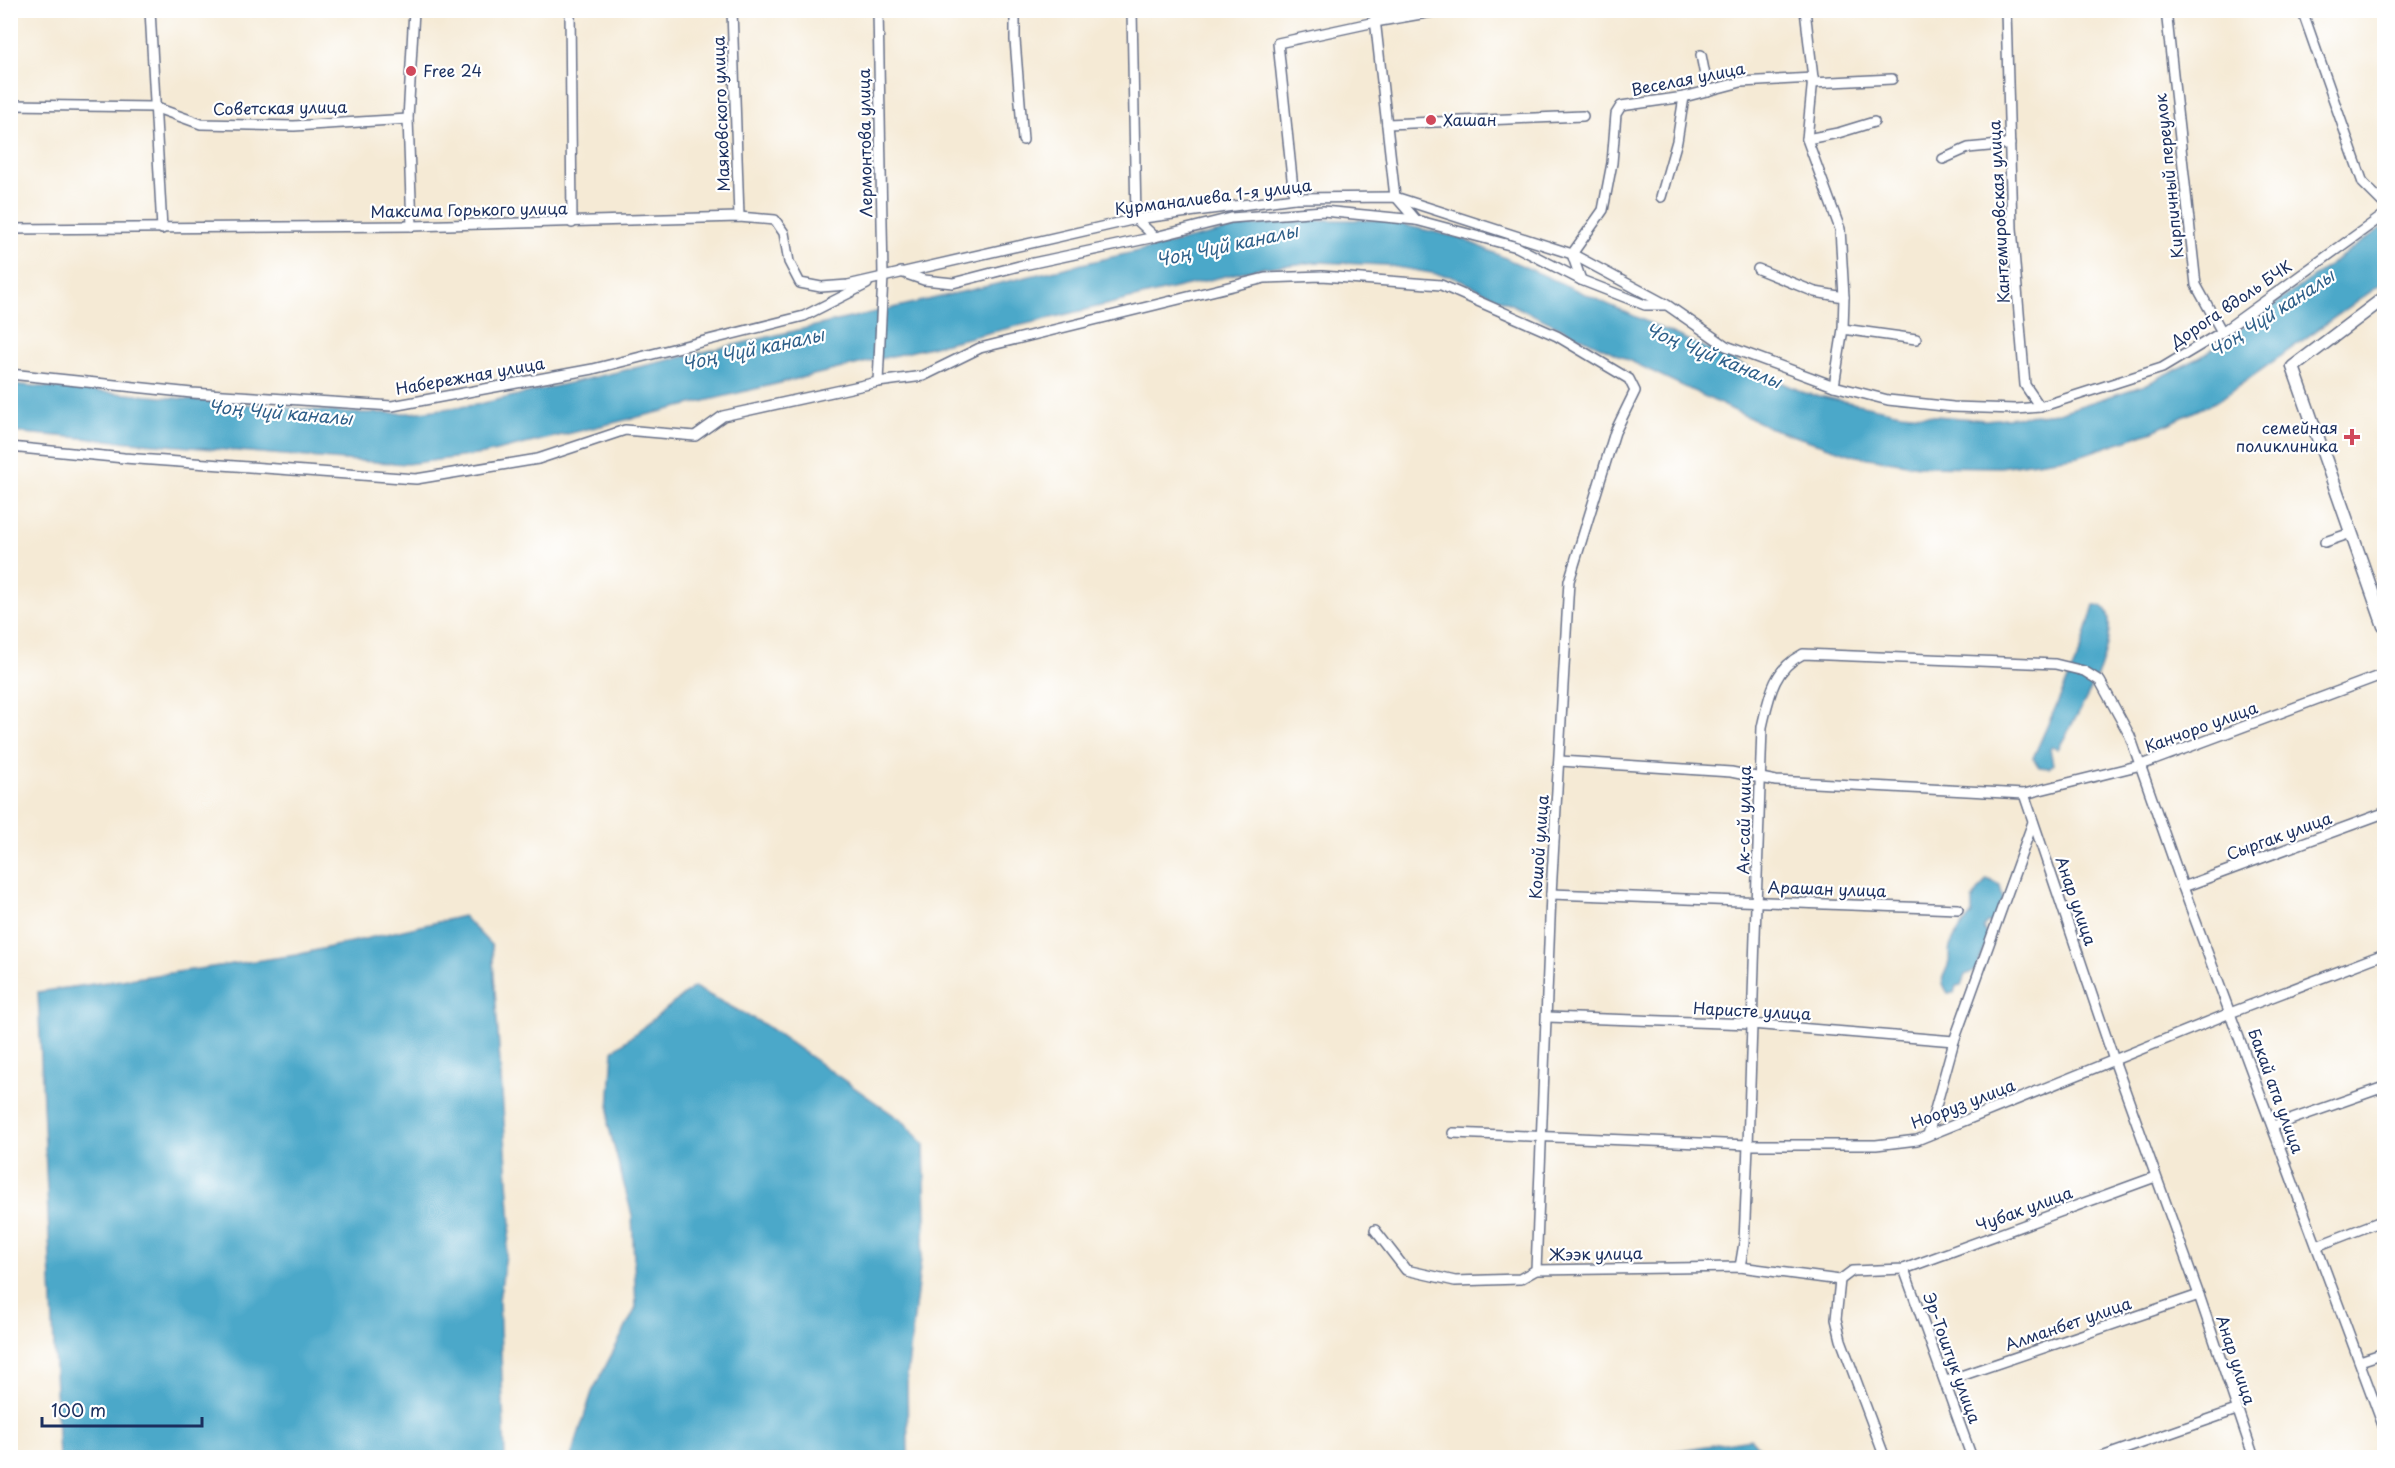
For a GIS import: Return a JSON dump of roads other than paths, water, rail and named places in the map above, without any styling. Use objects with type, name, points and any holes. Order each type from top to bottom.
[{"type":"street","points":[[150,10],[162,229]]},
{"type":"street","points":[[412,226],[408,119],[414,10]]},
{"type":"street","points":[[570,10],[572,223]]},
{"type":"street","name":"Маяковского улица","points":[[732,10],[740,217]]},
{"type":"street","name":"Лермонтова улица","points":[[878,10],[883,276],[878,382]]},
{"type":"street","points":[[1015,10],[1015,40],[1023,140]]},
{"type":"street","points":[[1132,10],[1136,219],[1155,237]]},
{"type":"street","points":[[1374,10],[1395,197],[1416,220]]},
{"type":"street","points":[[1294,198],[1278,43],[1444,10]]},
{"type":"street","points":[[1805,10],[1813,81],[1807,139],[1840,229],[1844,297],[1843,328],[1834,386]]},
{"type":"street","name":"Кантемировская улица","points":[[2007,10],[2012,228],[2025,386],[2040,407]]},
{"type":"street","name":"Кирпичный переулок","points":[[2166,10],[2196,285],[2222,332]]},
{"type":"street","points":[[2302,10],[2363,183],[2385,204]]},
{"type":"street","points":[[1701,55],[1708,91]]},
{"type":"street","name":"Веселая улица","points":[[1572,254],[1603,210],[1612,163],[1616,114],[1621,106],[1684,97],[1741,82],[1892,79]]},
{"type":"street","points":[[1661,198],[1677,141],[1684,97]]},
{"type":"street","name":"Советская улица","points":[[10,105],[154,107],[201,124],[294,126],[408,119]]},
{"type":"street","points":[[1387,124],[1583,116]]},
{"type":"street","points":[[1807,139],[1839,133],[1874,122]]},
{"type":"street","points":[[1943,159],[1968,148],[2010,144]]},
{"type":"street","name":"Курманалиева 1-я улица","points":[[883,276],[1136,219],[1294,198],[1395,197],[1572,254],[1667,305],[1726,346],[1834,386]]},
{"type":"street","points":[[900,272],[924,280],[953,283],[1231,218],[1323,211],[1416,220],[1517,247],[1581,280],[1645,305],[1667,305]]},
{"type":"street","name":"Дорога вдоль БЧК","points":[[1834,386],[1888,400],[1953,407],[2040,407],[2162,368],[2222,332],[2385,215]]},
{"type":"street","name":"Максима Горького улица","points":[[10,229],[412,226],[740,217],[775,220],[784,233],[789,262],[800,283],[821,287],[848,285],[883,276]]},
{"type":"street","points":[[1572,254],[1581,280]]},
{"type":"street","points":[[1758,268],[1815,292],[1844,297]]},
{"type":"street","name":"Набережная улица","points":[[10,374],[192,393],[392,406],[593,369],[804,316],[883,276]]},
{"type":"street","name":"Кошой улица","points":[[878,382],[923,376],[980,348],[1265,278],[1322,276],[1441,285],[1557,336],[1629,379],[1635,391],[1615,432],[1569,581],[1551,894],[1536,1270]]},
{"type":"street","points":[[2385,298],[2293,367],[2385,626]]},
{"type":"street","points":[[1843,328],[1916,339]]},
{"type":"street","points":[[10,447],[416,479],[538,459],[625,430],[695,436],[723,416],[878,382]]},
{"type":"street","points":[[2325,542],[2351,533]]},
{"type":"street","name":"Ак-сай улица","points":[[1740,1267],[1748,1145],[1762,727],[1770,693],[1780,672],[1790,660],[1803,654],[2055,664],[2084,671],[2100,681],[2130,736],[2141,765]]},
{"type":"street","name":"Канчоро улица","points":[[2024,794],[2141,765],[2385,674]]},
{"type":"street","points":[[1560,761],[1731,772],[1776,781],[2024,794]]},
{"type":"street","name":"Бакай ата улица","points":[[2141,765],[2183,887],[2385,1428]]},
{"type":"street","name":"Анар улица","points":[[2024,794],[2114,1060],[2199,1295],[2254,1458]]},
{"type":"street","name":"Сыргак улица","points":[[2183,887],[2385,813]]},
{"type":"street","points":[[1928,1136],[1954,1041],[2033,822]]},
{"type":"street","name":"Арашан улица","points":[[1551,894],[1958,909]]},
{"type":"street","name":"Нооруз улица","points":[[1454,1133],[1748,1145],[1876,1145],[1917,1140],[2230,1013],[2385,954]]},
{"type":"street","name":"Наристе улица","points":[[1547,1017],[1751,1024],[1954,1041]]},
{"type":"street","points":[[2273,1126],[2385,1087]]},
{"type":"street","name":"Чубак улица","points":[[1904,1269],[2155,1177]]},
{"type":"street","points":[[2317,1246],[2385,1220]]},
{"type":"street","name":"Жээк улица","points":[[1375,1230],[1406,1270],[1455,1281],[1520,1279],[1536,1270],[1740,1267],[1840,1280],[1852,1271],[1904,1269]]},
{"type":"street","name":"Эр-Тоштук улица","points":[[1904,1269],[1972,1458]]},
{"type":"street","points":[[1840,1280],[1836,1318],[1841,1340],[1885,1458]]},
{"type":"street","name":"Алманбет улица","points":[[1946,1381],[2199,1295]]},
{"type":"street","points":[[2360,1361],[2385,1353]]},
{"type":"street","points":[[2099,1458],[2236,1410]]},
{"type":"water","name":"Чоң Чүй каналы","points":[[1309,220],[1382,220],[1461,238],[1805,393],[1900,413],[1985,420],[2058,413],[2145,385],[2201,357],[2384,226],[2384,282],[2219,400],[2153,431],[2079,456],[2000,467],[1919,466],[1856,456],[1773,429],[1454,277],[1385,265],[1318,262],[1259,268],[484,454],[407,464],[11,432],[10,384],[349,413],[411,413],[475,405],[1246,226]]},
{"type":"water","points":[[2094,605],[2102,606],[2109,620],[2105,653],[2100,669],[2058,749],[2052,747],[2050,749],[2053,764],[2049,768],[2039,767],[2033,758],[2081,650]]},
{"type":"water","points":[[1987,879],[2000,885],[2003,899],[1992,926],[1988,922],[1983,928],[1988,937],[1976,970],[1965,975],[1961,985],[1956,986],[1954,993],[1948,993],[1942,980],[1949,962],[1950,947],[1972,914],[1972,900]]},
{"type":"water","points":[[463,916],[492,946],[511,1224],[499,1300],[505,1457],[59,1457],[38,992],[296,955]]},
{"type":"water","points":[[694,987],[765,1025],[905,1123],[924,1144],[926,1217],[907,1376],[908,1457],[571,1457],[592,1392],[636,1308],[632,1215],[608,1124],[613,1051]]},
{"type":"water","points":[[1750,1439],[1772,1457],[1637,1457]]},
{"type":"place","name":"Free 24","points":[[411,71]]},
{"type":"place","name":"Хашан","points":[[1431,120]]},
{"type":"place","name":"семейная поликлиника","points":[[2352,437]]}]
